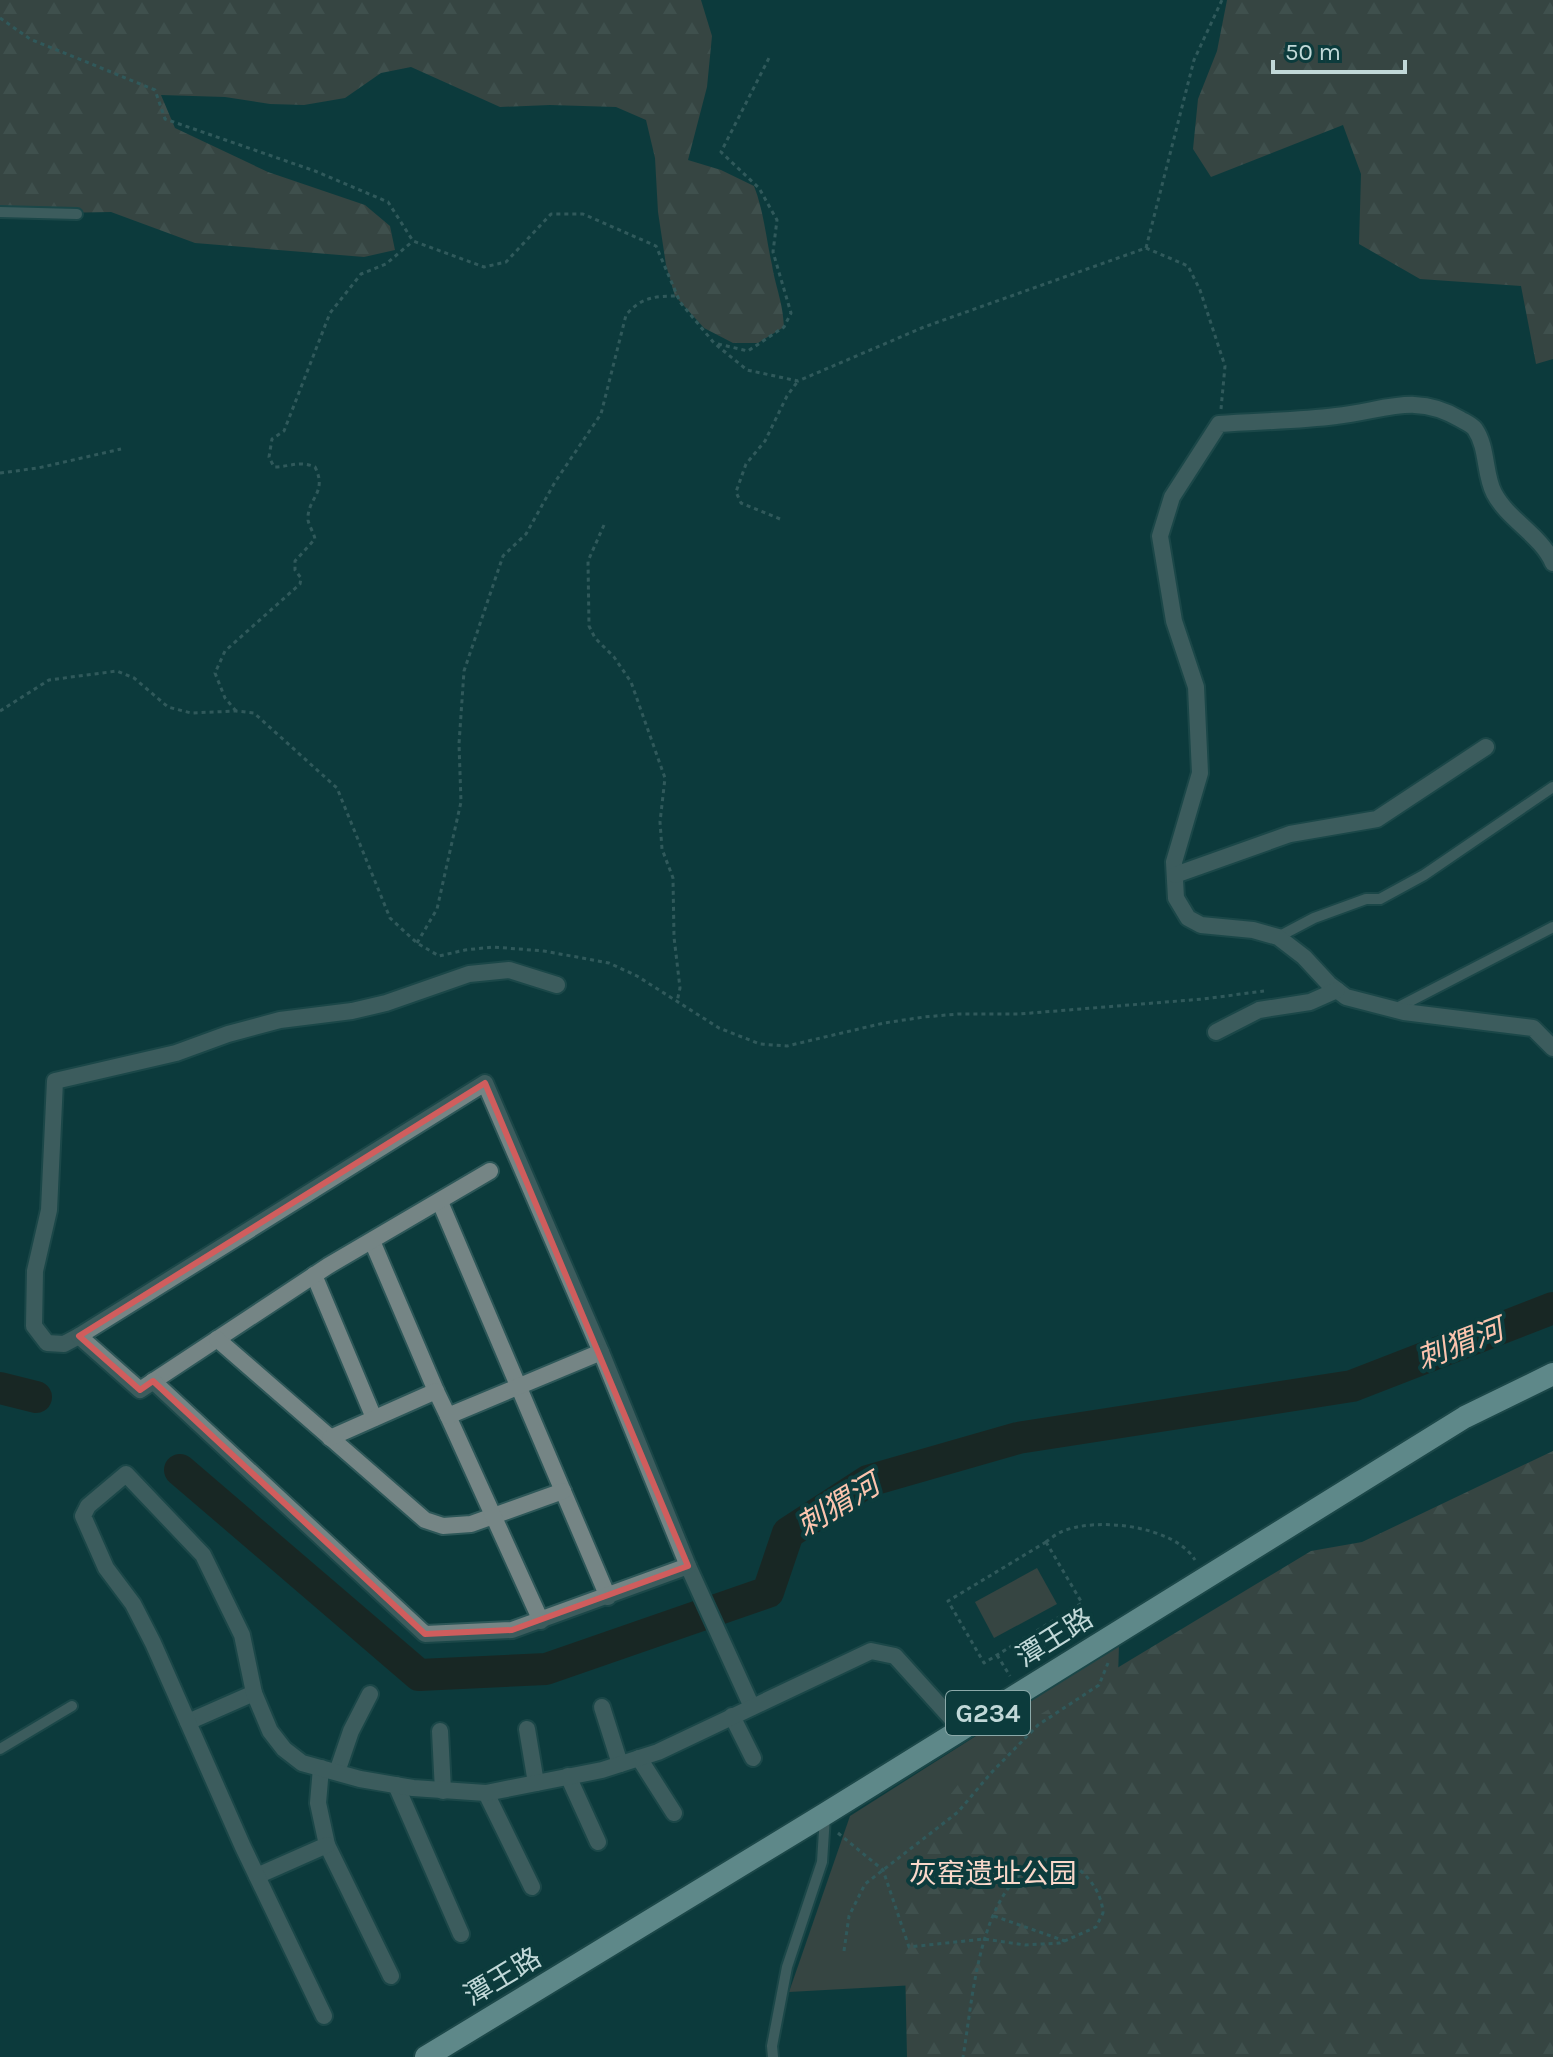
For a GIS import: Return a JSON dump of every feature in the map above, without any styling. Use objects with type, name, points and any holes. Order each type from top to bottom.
[{"type":"highway","name":"潭王路","points":[[426,2057],[825,1818],[961,1729],[1465,1417],[1553,1374]]},
{"type":"street","points":[[1553,563],[1549,552],[1504,509],[1492,490],[1487,461],[1475,427],[1441,407],[1423,404],[1336,416],[1219,424],[1172,497],[1160,536],[1174,621],[1196,687],[1200,773],[1174,862],[1176,898],[1188,918],[1201,925],[1253,930],[1278,937],[1346,997],[1394,1010],[1533,1028],[1553,1048]]},
{"type":"street","points":[[1175,875],[1290,834],[1377,819],[1486,747]]},
{"type":"street","points":[[557,985],[509,970],[469,974],[386,1003],[352,1011],[280,1020],[176,1053],[55,1081],[49,1210],[35,1271],[34,1326],[47,1343],[64,1344],[79,1336],[485,1083],[601,1352],[688,1566],[752,1707]]},
{"type":"street","points":[[1216,1032],[1259,1010],[1310,1002],[1337,990]]},
{"type":"street","points":[[79,1336],[140,1390],[314,1275],[490,1171]]},
{"type":"street","points":[[440,1202],[608,1597]]},
{"type":"street","points":[[372,1241],[436,1391],[541,1621]]},
{"type":"street","points":[[314,1275],[374,1418]]},
{"type":"street","points":[[217,1339],[425,1520],[443,1526],[471,1524],[563,1491]]},
{"type":"street","points":[[448,1416],[601,1352]]},
{"type":"street","points":[[153,1381],[425,1634],[512,1630],[688,1566]]},
{"type":"street","points":[[330,1438],[436,1391]]},
{"type":"street","points":[[324,2016],[133,1604],[106,1568],[83,1516],[88,1506],[126,1474],[203,1555],[242,1635],[254,1693],[270,1731],[284,1749],[302,1763],[396,1785],[486,1793],[620,1764],[658,1752],[871,1651],[895,1656],[961,1729]]},
{"type":"street","points":[[188,1722],[254,1693]]},
{"type":"street","points":[[370,1694],[329,1770],[318,1803],[327,1845],[391,1976]]},
{"type":"street","points":[[602,1707],[620,1764]]},
{"type":"street","points":[[732,1716],[753,1758]]},
{"type":"street","points":[[527,1729],[536,1783]]},
{"type":"street","points":[[440,1731],[443,1791]]},
{"type":"street","points":[[639,1758],[674,1813]]},
{"type":"street","points":[[568,1776],[598,1842]]},
{"type":"street","points":[[396,1785],[461,1934]]},
{"type":"street","points":[[486,1793],[532,1887]]},
{"type":"street","points":[[257,1876],[327,1845]]},
{"type":"lane","points":[[0,212],[77,214]]},
{"type":"lane","points":[[1278,937],[1314,918],[1366,899],[1380,899],[1413,881],[1553,787]]},
{"type":"lane","points":[[1394,1010],[1553,927]]},
{"type":"lane","points":[[0,1749],[72,1706]]},
{"type":"lane","points":[[773,2057],[772,2046],[787,1967],[822,1862],[825,1818]]},
{"type":"path","points":[[1146,248],[1194,60],[1222,0]]},
{"type":"path","points":[[0,18],[30,39],[155,90],[165,119],[315,171],[388,202],[413,241],[484,267],[506,262],[551,214],[583,214],[656,246],[678,296],[714,343],[747,370],[798,381]]},
{"type":"path","points":[[714,343],[748,351],[784,327],[791,313],[773,252],[777,220],[759,188],[721,152],[770,56]]},
{"type":"path","points":[[236,711],[225,698],[215,673],[225,651],[300,584],[295,561],[315,539],[308,522],[320,490],[320,476],[315,467],[307,463],[274,467],[269,457],[272,439],[284,431],[296,393],[316,353],[330,313],[361,274],[386,264],[413,241]]},
{"type":"path","points":[[780,519],[741,503],[736,492],[746,464],[765,441],[787,396],[798,381],[924,327],[1146,248],[1188,266],[1200,290],[1225,366],[1219,424]]},
{"type":"path","points":[[417,943],[437,909],[461,802],[459,744],[464,671],[503,556],[526,534],[555,482],[601,414],[626,315],[635,304],[652,296],[678,296]]},
{"type":"path","points":[[0,473],[38,468],[121,449]]},
{"type":"path","points":[[604,525],[588,561],[589,626],[631,682],[665,778],[660,822],[662,849],[673,878],[674,937],[680,988],[677,1004]]},
{"type":"path","points":[[0,711],[49,680],[117,671],[134,678],[168,707],[191,713],[254,713],[337,788],[390,918],[417,943],[439,956],[493,947],[544,951],[609,963],[637,976],[719,1028],[760,1044],[787,1046],[884,1023],[924,1017],[1019,1014],[1268,992]]},
{"type":"path","points":[[1046,1542],[1082,1603],[984,1663],[948,1601],[1062,1531],[1095,1526],[1147,1529],[1187,1546],[1205,1578]]},
{"type":"path","points":[[844,1951],[849,1916],[865,1884],[958,1812],[1038,1725],[1099,1685],[1110,1657],[1078,1606]]},
{"type":"path","points":[[1035,1632],[1057,1670]]},
{"type":"path","points":[[997,1655],[1020,1693]]},
{"type":"path","points":[[825,1818],[883,1870],[909,1947],[984,1939],[1025,1945],[1065,1941],[1096,1927],[1103,1913],[1103,1904],[1082,1870],[1064,1860],[1049,1857],[1022,1871],[994,1916],[984,1939],[963,2057]]},
{"type":"path","points":[[994,1916],[1065,1941]]},
{"type":"highlighted area","points":[[485,1083],[688,1566],[512,1630],[425,1634],[153,1381],[140,1390],[79,1336]]},
{"type":"green space","points":[[0,0],[701,0],[712,36],[707,87],[688,160],[721,170],[754,186],[763,215],[784,327],[758,343],[733,343],[704,328],[675,296],[666,265],[658,212],[655,158],[646,120],[616,107],[500,107],[411,67],[381,73],[345,98],[304,105],[270,104],[225,97],[161,95],[175,128],[268,172],[365,205],[390,226],[395,250],[364,257],[195,243],[111,212],[0,214]]},
{"type":"green space","points":[[1227,0],[1553,0],[1553,359],[1536,364],[1521,286],[1420,279],[1359,244],[1361,174],[1343,125],[1211,177],[1193,149],[1198,99],[1217,51]]},
{"type":"green space","name":"灰窑遗址公园","points":[[1553,1451],[1553,2057],[907,2057],[904,1916],[950,1795],[988,1746],[1311,1551],[1362,1542]]},
{"type":"green space","points":[[1037,1568],[1057,1604],[994,1638],[975,1602]]},
{"type":"green space","name":"灰窑遗址公园","points":[[1119,1645],[1118,1677],[934,1984],[789,1992],[850,1816]]},
{"type":"waterway","name":"刺猬河","points":[[180,1470],[419,1675],[546,1669],[768,1592],[788,1533],[868,1481],[1018,1438],[1352,1386],[1553,1308]]},
{"type":"waterway","name":"刺猬河","points":[[0,1388],[36,1397]]}]
